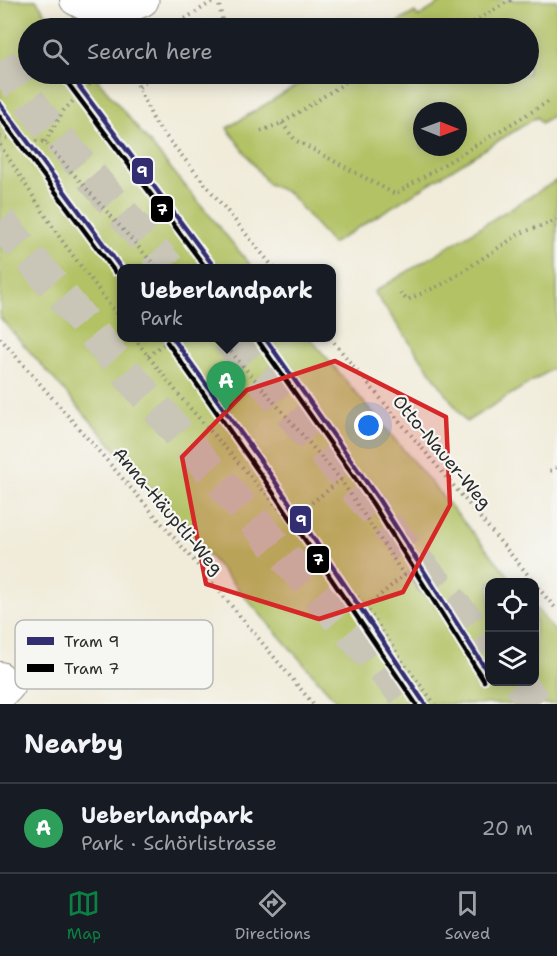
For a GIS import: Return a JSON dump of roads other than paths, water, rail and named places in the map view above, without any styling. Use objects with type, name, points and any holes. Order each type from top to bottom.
[{"type":"street","points":[[106,16],[142,0]]},
{"type":"lane","points":[[75,0],[106,16]]},
{"type":"lane","points":[[0,676],[9,687],[0,696]]},
{"type":"tunnel","points":[[0,61],[44,121],[166,264]]},
{"type":"tunnel","points":[[0,221],[107,350],[413,704]]},
{"type":"tunnel","points":[[230,342],[485,641]]},
{"type":"tunnel","points":[[521,686],[537,704]]},
{"type":"tram line","name":"7","points":[[68,84],[203,264]]},
{"type":"tram line","name":"9","points":[[77,84],[212,264]]},
{"type":"tram line","name":"9","points":[[0,104],[118,264]]},
{"type":"tram line","name":"7","points":[[0,117],[115,272]]},
{"type":"tram line","name":"7","points":[[167,342],[263,478],[416,704]]},
{"type":"tram line","name":"9","points":[[176,342],[270,474],[425,704]]},
{"type":"tram line","name":"7","points":[[259,342],[373,504],[484,681]]},
{"type":"tram line","name":"9","points":[[268,342],[379,500],[485,668]]},
{"type":"place","name":"Ueberlandpark","points":[[226,411]]}]
